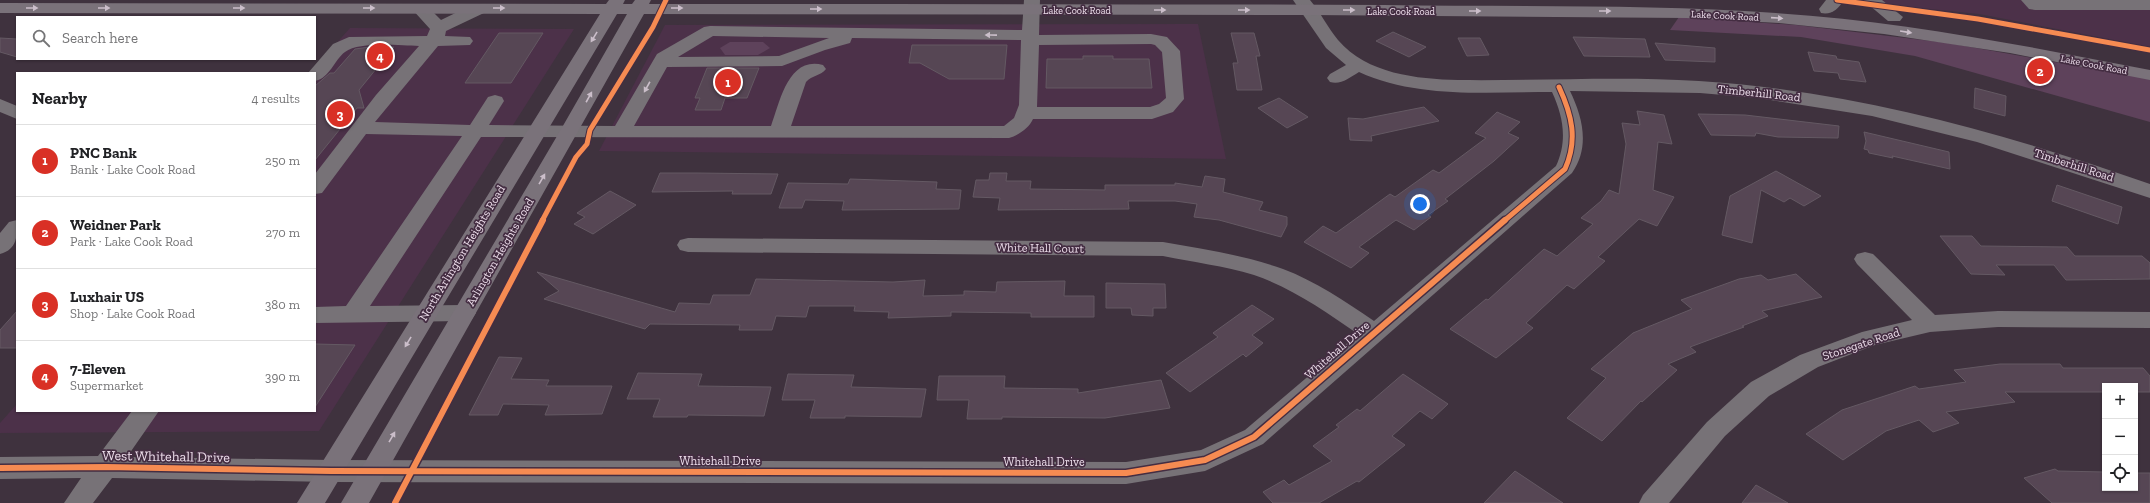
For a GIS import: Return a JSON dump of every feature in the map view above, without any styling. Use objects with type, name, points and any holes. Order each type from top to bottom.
[{"type":"main road","name":"Lake Cook Road","points":[[1715,0],[1831,5],[2042,39],[2150,60]]},
{"type":"main road","name":"Lake Cook Road","points":[[0,8],[480,8],[614,4],[1032,5],[1310,3],[1686,13],[1779,18],[1884,29],[2010,48],[2150,75]]},
{"type":"main road","name":"North Arlington Heights Road","points":[[311,503],[614,4]]},
{"type":"main road","name":"Arlington Heights Road","points":[[355,503],[464,312],[570,131],[640,4]]},
{"type":"street","points":[[1871,0],[1894,16]]},
{"type":"street","points":[[2029,2],[2150,5]]},
{"type":"street","name":"Timberhill Road","points":[[1310,3],[1333,45],[1358,65],[1394,78],[1439,86],[1699,87],[1788,95],[1848,105],[1979,134],[2084,167],[2150,191]]},
{"type":"street","points":[[362,128],[477,129],[536,132],[1008,132],[1023,120],[1026,113],[1032,5]]},
{"type":"street","points":[[419,8],[437,34]]},
{"type":"street","points":[[316,187],[383,99],[437,34],[480,8]]},
{"type":"street","points":[[622,131],[662,60],[710,31],[1151,39],[1161,41],[1171,51],[1175,100],[1166,108],[1152,113],[1026,113]]},
{"type":"street","points":[[662,60],[763,62],[782,60],[819,46],[866,33]]},
{"type":"street","points":[[316,75],[339,48],[355,41],[437,34],[464,41]]},
{"type":"street","points":[[1336,78],[1358,65]]},
{"type":"street","points":[[779,132],[797,81],[803,74],[817,70]]},
{"type":"street","name":"Whitehall Drive","points":[[331,471],[1126,473],[1205,460],[1254,437],[1373,332],[1565,169],[1572,155],[1574,137],[1568,106],[1558,87]]},
{"type":"street","points":[[353,314],[495,101]]},
{"type":"street","points":[[0,105],[16,113]]},
{"type":"street","name":"White Hall Court","points":[[688,245],[1163,249],[1221,260],[1276,274],[1322,297],[1373,332]]},
{"type":"street","points":[[1865,258],[1930,324]]},
{"type":"street","points":[[316,315],[464,312]]},
{"type":"street","name":"Stonegate Road","points":[[1653,503],[1716,429],[1760,389],[1809,361],[1870,338],[1930,324],[1998,319],[2150,320]]},
{"type":"street","points":[[78,503],[145,412]]},
{"type":"street","name":"West Whitehall Drive","points":[[0,468],[106,467],[331,471]]},
{"type":"shaded area","points":[[1841,0],[2150,0],[2150,47],[1979,14]]},
{"type":"shaded area","points":[[1679,17],[1796,25],[1948,43],[2150,79],[2150,122],[1915,56],[1801,37],[1670,30]]},
{"type":"shaded area","points":[[1198,24],[1226,159],[599,151],[665,25]]},
{"type":"shaded area","points":[[350,28],[574,29],[319,431],[0,433],[0,423],[16,405],[16,412],[316,412],[316,72],[311,72]]},
{"type":"shaded area","points":[[730,42],[763,42],[770,48],[758,55],[725,55],[720,48]]},
{"type":"building","points":[[1393,32],[1426,47],[1409,57],[1376,41]]},
{"type":"building","points":[[499,33],[543,33],[511,83],[465,83]]},
{"type":"building","points":[[1231,33],[1254,33],[1260,56],[1256,56],[1262,90],[1237,90],[1233,63],[1238,63]]},
{"type":"building","points":[[1573,37],[1645,39],[1650,57],[1584,56]]},
{"type":"building","points":[[0,38],[16,39],[16,57],[0,52]]},
{"type":"building","points":[[1458,38],[1480,38],[1489,55],[1467,56]]},
{"type":"building","points":[[1655,43],[1715,48],[1715,62],[1665,60]]},
{"type":"building","points":[[912,45],[1007,45],[1004,79],[949,79],[920,63],[909,63]]},
{"type":"building","points":[[370,47],[394,47],[359,90],[364,108],[357,108],[316,159],[316,85],[330,73],[334,73],[355,49]]},
{"type":"building","points":[[1808,52],[1836,56],[1837,59],[1859,62],[1866,82],[1840,79],[1838,73],[1814,71]]},
{"type":"building","points":[[1083,56],[1113,56],[1113,59],[1149,59],[1152,88],[1046,88],[1047,59],[1083,59]]},
{"type":"building","points":[[707,68],[759,68],[747,98],[725,98],[721,110],[695,110],[700,98],[695,98]]},
{"type":"building","points":[[1975,88],[2006,96],[2005,116],[1974,108]]},
{"type":"building","points":[[1279,98],[1308,117],[1287,128],[1258,108]]},
{"type":"building","points":[[1424,107],[1439,121],[1371,136],[1372,141],[1350,140],[1348,118],[1363,119]]},
{"type":"building","points":[[1637,111],[1664,115],[1672,144],[1658,142],[1653,190],[1674,197],[1657,226],[1639,219],[1598,257],[1605,261],[1574,289],[1567,285],[1526,323],[1533,328],[1496,358],[1450,329],[1486,299],[1488,300],[1544,249],[1557,256],[1593,224],[1581,218],[1601,201],[1609,190],[1619,194],[1626,144],[1622,123],[1640,125]]},
{"type":"building","points":[[1497,112],[1520,122],[1508,133],[1519,138],[1494,161],[1445,199],[1448,201],[1428,215],[1431,217],[1414,230],[1396,220],[1359,247],[1369,253],[1351,268],[1304,242],[1323,226],[1336,233],[1390,194],[1395,197],[1433,170],[1439,173],[1486,138],[1475,133]]},
{"type":"building","points":[[1698,114],[1745,115],[1839,126],[1838,138],[1778,137],[1756,133],[1755,136],[1711,135]]},
{"type":"building","points":[[1864,132],[1949,152],[1950,169],[1892,156],[1893,158],[1869,153],[1868,150],[1864,149],[1866,141]]},
{"type":"building","points":[[1776,171],[1821,196],[1804,206],[1790,198],[1784,202],[1761,190],[1752,243],[1722,235],[1730,196]]},
{"type":"building","points":[[660,173],[778,174],[771,194],[732,194],[733,191],[652,192]]},
{"type":"building","points":[[990,173],[1007,173],[1006,181],[1031,181],[1030,189],[1105,190],[1105,185],[1175,185],[1175,183],[1202,187],[1205,176],[1225,179],[1223,192],[1263,202],[1259,210],[1287,217],[1287,225],[1281,237],[1219,220],[1194,217],[1197,204],[1175,201],[1128,201],[1129,209],[998,210],[1000,198],[973,197],[976,180],[989,180]]},
{"type":"building","points":[[850,179],[937,182],[936,189],[961,190],[959,209],[842,210],[844,201],[805,200],[802,208],[779,208],[788,183],[848,184]]},
{"type":"building","points":[[2057,185],[2122,207],[2118,224],[2052,201]]},
{"type":"building","points":[[610,191],[636,205],[593,234],[574,224],[585,217],[577,213]]},
{"type":"building","points":[[1940,236],[1972,236],[1981,246],[2067,247],[2075,256],[2142,256],[2150,263],[2150,279],[2066,280],[2054,265],[1996,265],[2005,275],[1971,274]]},
{"type":"building","points":[[537,272],[675,312],[679,303],[710,304],[713,295],[750,295],[756,279],[893,282],[925,280],[923,296],[964,295],[964,291],[996,292],[997,282],[1065,281],[1064,296],[1094,296],[1094,317],[1031,317],[1031,313],[951,312],[951,316],[888,318],[889,312],[854,311],[855,306],[809,306],[806,317],[776,316],[772,330],[739,330],[740,325],[650,324],[645,329],[544,299],[559,291]]},
{"type":"building","points":[[1796,274],[1822,297],[1762,311],[1768,316],[1742,326],[1744,327],[1690,347],[1696,352],[1668,364],[1677,370],[1642,402],[1641,401],[1602,441],[1567,418],[1606,378],[1591,369],[1633,333],[1692,309],[1681,300],[1739,279],[1761,275],[1768,280]]},
{"type":"building","points":[[1106,283],[1165,284],[1166,308],[1153,308],[1153,316],[1132,315],[1131,308],[1106,308]]},
{"type":"building","points":[[1252,305],[1274,319],[1252,335],[1263,343],[1246,357],[1243,354],[1190,392],[1166,373],[1218,337],[1213,333]]},
{"type":"building","points":[[16,312],[16,348],[0,348],[0,330]]},
{"type":"building","points":[[316,344],[355,345],[316,405]]},
{"type":"building","points":[[499,357],[522,358],[511,379],[549,380],[546,386],[612,386],[602,414],[545,415],[549,405],[503,404],[498,415],[469,415]]},
{"type":"building","points":[[2000,364],[2060,364],[2063,368],[2143,368],[2150,376],[2150,392],[2138,392],[2138,383],[2102,383],[2102,392],[2005,392],[2015,402],[1946,412],[1959,423],[1933,432],[1919,420],[1886,431],[1843,460],[1806,434],[1842,410],[1915,386],[1919,389],[1966,382],[1954,370]]},
{"type":"building","points":[[638,373],[702,374],[698,386],[771,387],[764,416],[688,415],[687,417],[653,417],[660,399],[627,399]]},
{"type":"building","points":[[788,374],[854,375],[851,387],[926,389],[921,417],[845,416],[845,418],[810,418],[815,400],[782,400]]},
{"type":"building","points":[[1403,374],[1448,404],[1432,419],[1420,411],[1392,436],[1405,445],[1359,482],[1357,481],[1319,503],[1273,503],[1263,492],[1284,480],[1289,485],[1332,461],[1313,446],[1339,427],[1336,425],[1357,409],[1360,411]]},
{"type":"building","points":[[939,376],[1005,376],[1004,388],[1078,389],[1078,393],[1161,380],[1170,408],[1105,418],[1002,417],[1002,419],[967,419],[969,400],[937,400]]},
{"type":"building","points":[[2055,469],[2058,471],[2102,472],[2102,491],[2138,491],[2138,473],[2150,473],[2150,503],[2052,503],[2024,478]]},
{"type":"building","points":[[1515,471],[1563,503],[1484,503]]},
{"type":"building","points":[[1756,485],[1788,503],[1742,503]]},
{"type":"cycle path","points":[[395,503],[576,157],[587,144],[590,130],[653,27],[666,0]]},
{"type":"cycle path","points":[[1837,0],[1978,19],[2150,50]]},
{"type":"cycle path","points":[[0,468],[106,467],[331,471],[1126,473],[1205,460],[1254,437],[1565,169],[1570,158],[1572,148],[1573,128],[1568,108],[1559,87]]},
{"type":"place","name":"7-Eleven","points":[[380,56]]},
{"type":"place","name":"Weidner Park","points":[[2040,71]]},
{"type":"place","name":"PNC Bank","points":[[728,82]]},
{"type":"place","name":"Luxhair US","points":[[340,114]]}]
